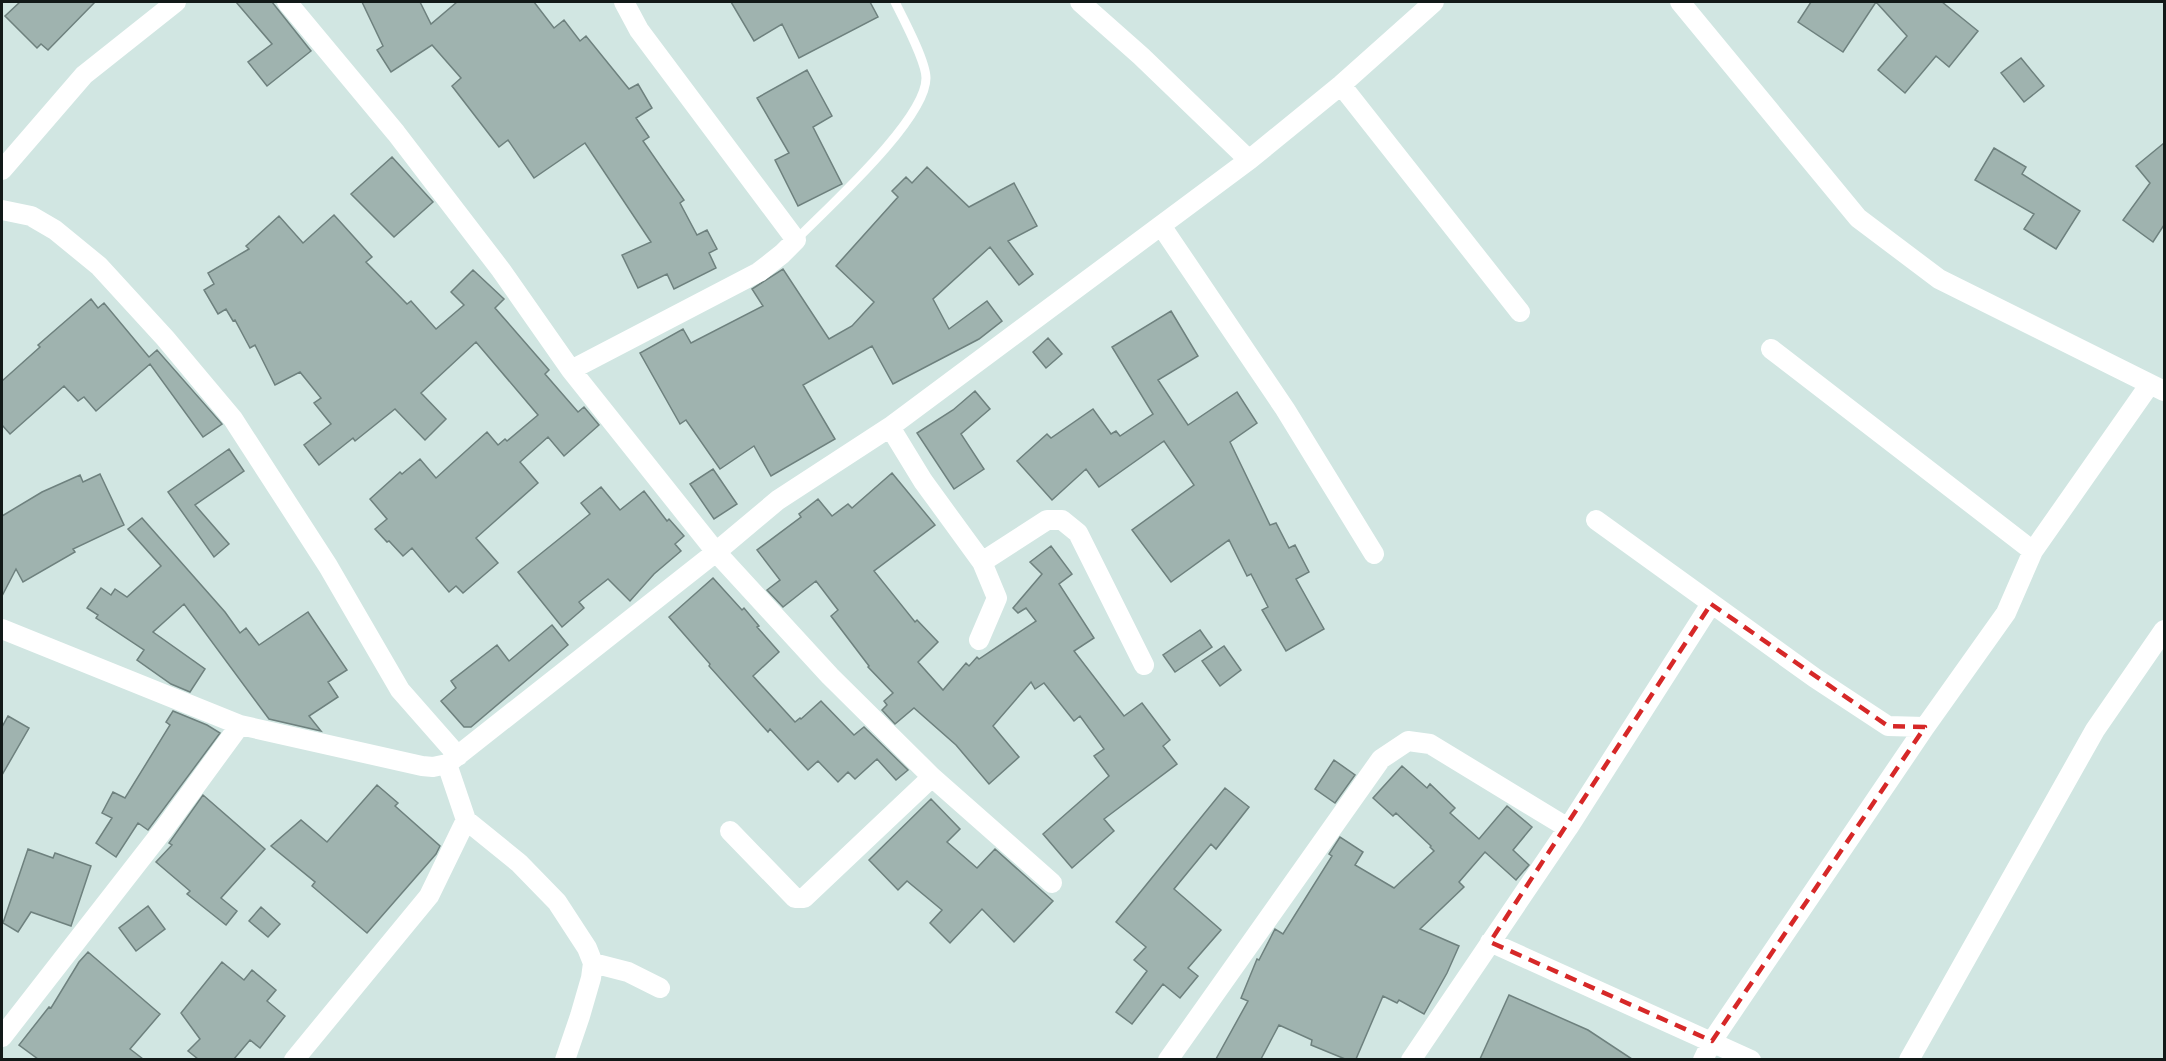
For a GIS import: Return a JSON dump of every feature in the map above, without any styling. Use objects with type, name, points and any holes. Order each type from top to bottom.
[{"type":"street","points":[[2,170],[84,75],[176,2]]},
{"type":"street","points":[[287,2],[396,133],[501,270],[571,370],[716,552],[830,676],[932,777],[1052,883]]},
{"type":"street","points":[[571,370],[759,272],[796,240],[639,30],[624,2]]},
{"type":"street","points":[[1080,2],[1141,56],[1249,160]]},
{"type":"street","points":[[2,629],[240,725],[422,766],[433,767],[452,760],[716,552],[778,500],[890,427],[1162,227],[1249,160],[1341,85],[1434,2]]},
{"type":"street","points":[[1680,2],[1858,218],[1939,279],[2157,388],[2033,551],[2006,613],[1925,727],[1712,1041],[1703,1059]]},
{"type":"street","points":[[1341,85],[1520,312]]},
{"type":"street","points":[[2,210],[31,216],[55,230],[99,266],[173,347],[233,419],[328,566],[400,690],[452,760],[466,820],[519,863],[557,902],[587,948],[593,963],[580,1016],[565,1059]]},
{"type":"street","points":[[1162,227],[1285,409],[1374,554]]},
{"type":"street","points":[[1771,350],[2033,551]]},
{"type":"street","points":[[890,427],[923,481],[981,562],[997,598],[979,640]]},
{"type":"street","points":[[981,562],[1047,520],[1062,520],[1078,533],[1144,665]]},
{"type":"street","points":[[1596,520],[1815,678],[1888,726],[1925,727]]},
{"type":"street","points":[[1411,1059],[1568,828],[1711,604]]},
{"type":"street","points":[[1909,1059],[2095,730],[2164,630]]},
{"type":"street","points":[[2,1037],[164,829],[240,725]]},
{"type":"street","points":[[1168,1059],[1381,759],[1408,741],[1430,744],[1568,828]]},
{"type":"street","points":[[730,831],[795,898],[804,898],[932,777]]},
{"type":"street","points":[[294,1059],[429,896],[466,820]]},
{"type":"street","points":[[1490,942],[1751,1059]]},
{"type":"street","points":[[593,963],[628,972],[660,988]]},
{"type":"lane","points":[[796,240],[876,159],[921,100],[926,77],[919,53],[895,2]]},
{"type":"highlighted area","points":[[1711,604],[1888,726],[1925,727],[1712,1041],[1490,942]]},
{"type":"building","points":[[20,2],[95,2],[48,50],[41,44],[37,48],[5,16]]},
{"type":"building","points":[[236,2],[272,2],[311,51],[267,86],[248,62],[272,44]]},
{"type":"building","points":[[362,2],[420,2],[431,24],[457,2],[534,2],[554,28],[564,20],[580,41],[586,36],[629,89],[638,84],[652,108],[636,118],[649,137],[643,141],[684,200],[680,203],[697,235],[707,230],[717,249],[709,253],[716,268],[674,289],[667,274],[638,288],[622,255],[651,242],[585,143],[534,178],[508,140],[499,147],[452,86],[461,78],[432,45],[391,72],[377,50],[383,46]]},
{"type":"building","points":[[731,2],[870,2],[878,17],[799,58],[782,24],[754,41]]},
{"type":"building","points":[[1811,2],[1876,2],[1843,52],[1798,22]]},
{"type":"building","points":[[1876,2],[1942,2],[1978,31],[1949,67],[1936,56],[1905,93],[1878,70],[1907,36]]},
{"type":"building","points":[[2021,58],[2044,86],[2024,102],[2001,73]]},
{"type":"building","points":[[807,70],[832,116],[813,127],[842,184],[798,206],[775,160],[789,153],[757,98]]},
{"type":"building","points":[[2164,143],[2164,225],[2153,242],[2123,220],[2150,183],[2136,166]]},
{"type":"building","points":[[1994,148],[2026,167],[2022,174],[2080,211],[2056,249],[2024,229],[2034,214],[1975,180]]},
{"type":"building","points":[[392,157],[433,202],[394,237],[351,194]]},
{"type":"building","points":[[927,167],[969,207],[1014,183],[1037,226],[1008,241],[1033,274],[1019,285],[990,247],[933,299],[949,329],[987,301],[1002,321],[979,339],[893,384],[872,346],[803,385],[835,439],[771,476],[754,446],[720,469],[686,420],[680,424],[640,353],[683,329],[691,343],[763,306],[752,289],[783,269],[829,339],[852,326],[874,302],[836,266],[898,197],[892,191],[906,177],[912,183]]},
{"type":"building","points":[[334,215],[372,257],[366,262],[407,304],[411,301],[436,329],[464,305],[451,292],[473,270],[504,299],[495,308],[549,370],[545,374],[578,412],[584,407],[599,425],[564,456],[548,437],[520,462],[538,483],[476,538],[498,563],[463,593],[456,586],[449,592],[412,548],[403,556],[389,541],[387,542],[375,529],[387,519],[370,499],[400,472],[402,474],[420,459],[436,478],[487,432],[498,445],[505,439],[507,441],[538,415],[476,342],[421,393],[446,419],[425,440],[395,409],[355,441],[353,438],[319,465],[304,445],[331,424],[314,403],[321,398],[300,372],[275,385],[255,345],[250,348],[235,320],[233,321],[226,309],[218,314],[204,290],[214,284],[208,273],[249,249],[246,246],[279,216],[303,243]]},
{"type":"building","points":[[91,299],[98,308],[104,303],[149,357],[157,350],[222,424],[203,437],[150,364],[96,411],[84,397],[78,401],[64,386],[10,434],[2,425],[2,381],[40,347],[38,345]]},
{"type":"building","points":[[1171,311],[1198,356],[1158,380],[1188,425],[1237,392],[1257,423],[1230,442],[1270,525],[1276,523],[1289,548],[1295,545],[1309,572],[1296,579],[1324,629],[1286,651],[1262,610],[1268,607],[1251,574],[1247,576],[1229,540],[1171,582],[1132,530],[1194,485],[1164,441],[1099,487],[1086,469],[1052,500],[1017,461],[1047,434],[1051,438],[1093,409],[1111,434],[1116,431],[1120,436],[1153,414],[1112,347]]},
{"type":"building","points":[[1048,338],[1062,354],[1046,368],[1033,352]]},
{"type":"building","points":[[975,391],[990,409],[961,434],[984,469],[954,489],[917,433],[953,410]]},
{"type":"building","points":[[229,449],[244,471],[195,505],[229,544],[214,557],[168,492]]},
{"type":"building","points":[[713,469],[737,504],[714,519],[690,484]]},
{"type":"building","points":[[892,473],[935,525],[874,571],[915,622],[917,620],[938,642],[918,662],[943,690],[966,663],[969,666],[977,657],[979,659],[1036,621],[1026,608],[1018,613],[1013,608],[1042,574],[1030,562],[1051,546],[1072,574],[1059,584],[1094,638],[1074,651],[1124,716],[1142,703],[1170,740],[1163,746],[1177,764],[1104,819],[1114,831],[1072,868],[1043,834],[1109,776],[1094,756],[1104,749],[1080,716],[1074,721],[1044,683],[1035,689],[1031,682],[993,726],[1019,757],[989,784],[956,745],[914,708],[895,724],[882,710],[887,705],[884,701],[893,693],[868,667],[831,616],[838,610],[816,581],[783,607],[767,590],[780,580],[757,550],[801,517],[799,514],[818,499],[832,516],[848,504],[852,508]]},
{"type":"building","points":[[100,474],[124,525],[73,549],[75,552],[23,582],[16,569],[2,596],[2,516],[42,492],[80,475],[83,482]]},
{"type":"building","points":[[601,487],[620,510],[644,491],[667,521],[669,519],[684,536],[675,544],[681,551],[654,574],[630,601],[608,579],[579,602],[584,608],[562,627],[518,572],[590,514],[581,503]]},
{"type":"building","points":[[142,518],[225,612],[240,633],[246,628],[259,645],[308,612],[347,670],[328,682],[338,697],[309,716],[321,731],[269,719],[184,604],[153,632],[205,669],[190,692],[171,684],[137,660],[144,650],[96,618],[98,615],[87,608],[101,588],[111,595],[115,589],[127,597],[161,566],[128,529]]},
{"type":"building","points":[[713,578],[742,610],[744,608],[779,652],[753,676],[795,722],[821,701],[854,735],[864,727],[908,770],[896,780],[877,759],[855,779],[848,772],[838,782],[818,761],[808,770],[770,729],[768,732],[669,617]]},
{"type":"building","points":[[552,625],[568,645],[471,727],[464,727],[441,701],[456,688],[451,681],[497,645],[509,661]]},
{"type":"building","points":[[1200,630],[1212,647],[1175,672],[1163,655]]},
{"type":"building","points":[[1224,646],[1241,670],[1220,686],[1202,661]]},
{"type":"building","points":[[173,711],[220,733],[148,830],[138,823],[116,857],[96,843],[112,818],[102,813],[113,792],[125,798],[170,725],[166,722]]},
{"type":"building","points":[[8,716],[29,728],[2,775],[2,727]]},
{"type":"building","points":[[1334,760],[1355,775],[1335,803],[1315,789]]},
{"type":"building","points":[[1402,766],[1427,788],[1430,784],[1455,808],[1450,813],[1479,839],[1507,806],[1532,827],[1513,850],[1529,865],[1516,880],[1485,852],[1459,882],[1464,887],[1420,929],[1459,946],[1424,1014],[1399,1000],[1397,1003],[1383,996],[1356,1059],[1345,1059],[1311,1045],[1312,1040],[1279,1025],[1261,1059],[1216,1059],[1248,1001],[1241,998],[1257,959],[1259,960],[1275,929],[1283,934],[1332,856],[1329,854],[1340,837],[1363,852],[1355,865],[1394,888],[1434,851],[1396,813],[1393,816],[1373,798]]},
{"type":"building","points":[[377,785],[398,803],[395,806],[440,846],[436,854],[367,933],[312,886],[315,882],[271,846],[301,820],[327,842]]},
{"type":"building","points":[[1225,788],[1249,807],[1216,849],[1211,844],[1174,889],[1221,930],[1188,968],[1198,976],[1180,998],[1163,984],[1132,1024],[1116,1012],[1147,971],[1134,960],[1146,947],[1116,922]]},
{"type":"building","points":[[203,795],[265,849],[221,898],[237,911],[226,925],[187,894],[190,891],[156,862],[172,845],[169,843]]},
{"type":"building","points":[[931,799],[960,829],[947,842],[977,868],[995,849],[1053,901],[1014,942],[982,909],[950,943],[930,923],[942,910],[907,881],[898,890],[869,860]]},
{"type":"building","points":[[28,849],[53,858],[55,853],[91,866],[71,926],[31,912],[18,932],[3,923]]},
{"type":"building","points":[[148,906],[165,929],[136,951],[119,928]]},
{"type":"building","points":[[261,907],[280,924],[268,937],[249,921]]},
{"type":"building","points":[[88,952],[160,1014],[130,1049],[143,1059],[38,1059],[19,1045],[49,1007],[51,1008],[79,962]]},
{"type":"building","points":[[222,962],[244,980],[252,970],[276,990],[267,1001],[285,1016],[260,1048],[250,1040],[234,1059],[198,1059],[188,1051],[200,1039],[181,1013]]},
{"type":"building","points":[[1509,995],[1588,1030],[1632,1059],[1480,1059]]}]
